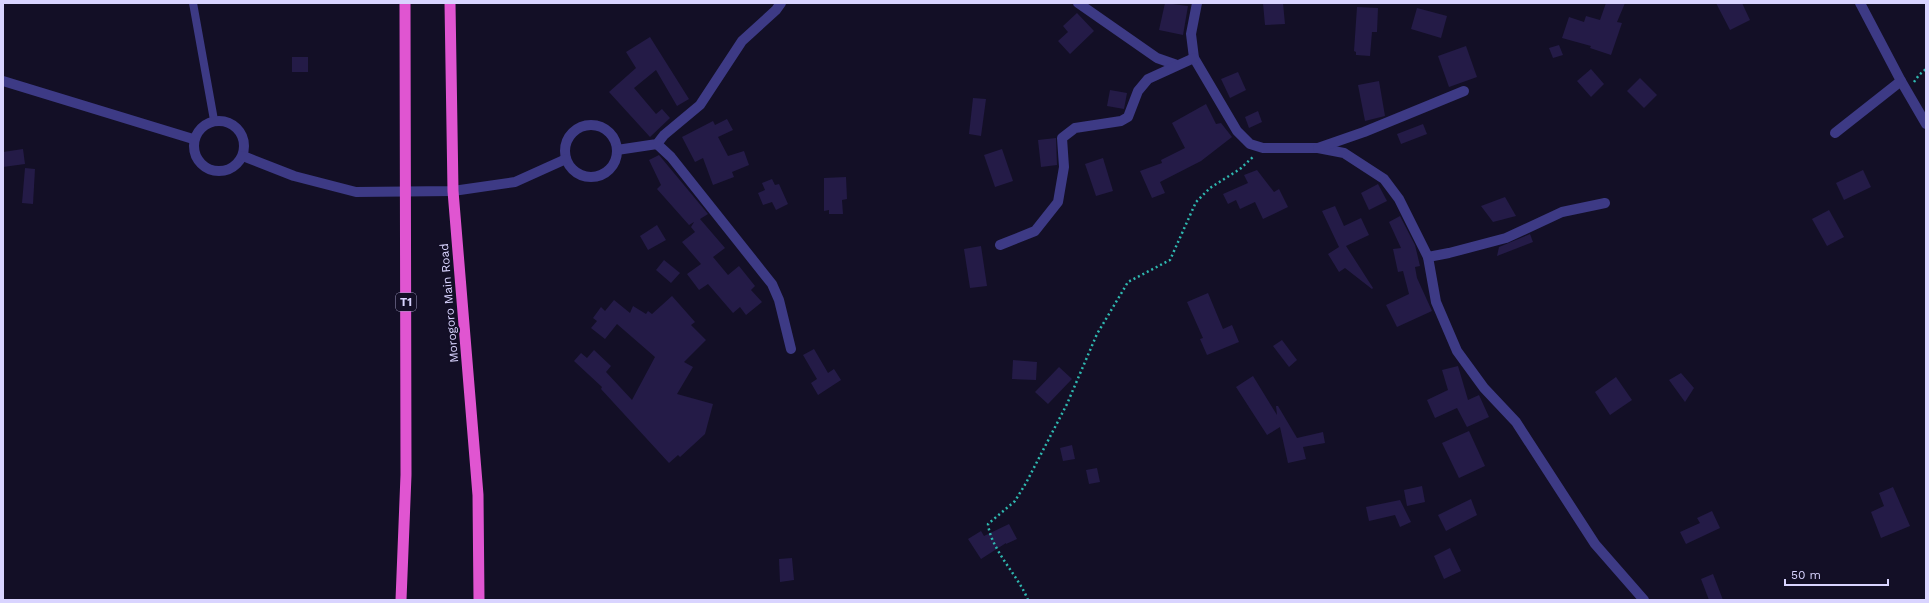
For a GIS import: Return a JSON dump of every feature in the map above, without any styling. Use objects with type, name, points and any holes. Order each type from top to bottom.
[{"type":"highway","name":"T1","points":[[401,600],[406,475],[405,3]]},
{"type":"highway","name":"Morogoro Main Road","points":[[450,3],[453,191],[478,495],[479,600]]},
{"type":"street","points":[[617,150],[657,144],[664,134],[700,105],[742,40],[776,10],[781,3]]},
{"type":"street","points":[[1078,3],[1158,58],[1177,65]]},
{"type":"street","points":[[1196,3],[1191,34],[1194,58],[1237,131],[1250,144],[1263,148],[1318,148],[1344,153],[1384,179],[1399,199],[1428,257],[1436,302],[1457,351],[1484,388],[1516,422],[1595,544],[1644,600]]},
{"type":"street","points":[[1860,3],[1907,93],[1926,124]]},
{"type":"street","points":[[1000,245],[1035,231],[1058,202],[1064,167],[1062,138],[1075,128],[1121,121],[1128,117],[1138,91],[1148,80],[1194,58]]},
{"type":"street","points":[[3,81],[194,139]]},
{"type":"street","points":[[1835,133],[1901,81]]},
{"type":"street","points":[[1318,148],[1364,132],[1464,91]]},
{"type":"street","points":[[214,120],[229,122],[240,131],[245,145],[243,156],[236,165],[223,171],[208,170],[202,166],[194,154],[194,139],[201,126],[214,120]]},
{"type":"street","points":[[586,125],[594,125],[607,130],[616,143],[617,150],[613,164],[602,174],[588,177],[574,171],[566,159],[565,151],[568,137],[580,127],[586,125]]},
{"type":"street","points":[[657,144],[671,157],[772,284],[780,300],[791,349]]},
{"type":"street","points":[[243,156],[294,176],[356,192],[406,193],[453,191],[515,182],[566,159]]},
{"type":"street","points":[[1428,257],[1450,253],[1506,238],[1562,212],[1605,203]]},
{"type":"lane","points":[[193,3],[214,120]]},
{"type":"path","points":[[1907,93],[1919,75],[1926,69]]},
{"type":"path","points":[[1028,600],[1023,587],[990,535],[988,524],[1015,501],[1026,483],[1067,404],[1097,334],[1128,282],[1170,260],[1196,202],[1210,188],[1240,169],[1263,148]]},
{"type":"building","points":[[1165,3],[1188,6],[1183,35],[1159,30]]},
{"type":"building","points":[[1263,3],[1283,3],[1285,24],[1265,25]]},
{"type":"building","points":[[1606,3],[1625,3],[1617,22],[1622,23],[1611,55],[1590,48],[1591,46],[1562,38],[1569,17],[1584,22],[1586,16],[1600,20]]},
{"type":"building","points":[[1716,3],[1742,3],[1750,20],[1730,30]]},
{"type":"building","points":[[1357,7],[1378,8],[1377,32],[1372,32],[1370,56],[1356,55],[1356,52],[1354,51]]},
{"type":"building","points":[[1417,8],[1447,16],[1441,38],[1411,29]]},
{"type":"building","points":[[1077,13],[1094,31],[1070,54],[1058,41],[1068,32],[1063,26]]},
{"type":"building","points":[[650,37],[689,99],[677,106],[656,70],[634,88],[656,114],[662,109],[670,118],[650,137],[609,92],[636,68],[626,52]]},
{"type":"building","points":[[1559,45],[1563,55],[1553,58],[1549,48]]},
{"type":"building","points":[[1466,46],[1477,77],[1449,87],[1438,56]]},
{"type":"building","points":[[292,57],[308,57],[308,72],[292,72]]},
{"type":"building","points":[[1591,69],[1604,84],[1591,97],[1577,81]]},
{"type":"building","points":[[1238,72],[1246,90],[1230,98],[1221,79]]},
{"type":"building","points":[[1640,78],[1657,95],[1644,108],[1627,91]]},
{"type":"building","points":[[1379,81],[1385,116],[1365,121],[1358,85]]},
{"type":"building","points":[[1110,90],[1127,93],[1124,109],[1107,106]]},
{"type":"building","points":[[973,98],[986,99],[981,136],[969,134]]},
{"type":"building","points":[[1206,104],[1216,124],[1221,123],[1232,137],[1201,161],[1160,182],[1165,193],[1152,198],[1140,171],[1162,163],[1161,160],[1185,148],[1172,123]]},
{"type":"building","points":[[1258,111],[1262,122],[1249,128],[1245,117]]},
{"type":"building","points":[[727,119],[733,130],[718,137],[728,156],[744,151],[749,165],[732,172],[734,177],[713,185],[703,158],[695,162],[682,137],[713,121],[715,125]]},
{"type":"building","points":[[1423,124],[1427,134],[1401,144],[1397,134]]},
{"type":"building","points":[[1056,138],[1057,165],[1041,167],[1038,140]]},
{"type":"building","points":[[23,149],[25,164],[3,167],[3,152]]},
{"type":"building","points":[[1002,149],[1013,181],[995,187],[984,155]]},
{"type":"building","points":[[659,155],[708,214],[700,219],[725,248],[713,257],[728,275],[739,266],[755,286],[751,290],[762,302],[746,315],[740,307],[733,313],[708,284],[699,290],[687,274],[701,264],[682,242],[695,232],[691,227],[694,222],[689,225],[657,189],[661,185],[649,160]]},
{"type":"building","points":[[1103,158],[1113,191],[1096,196],[1085,164]]},
{"type":"building","points":[[25,168],[35,169],[33,204],[22,203]]},
{"type":"building","points":[[1257,170],[1274,192],[1279,189],[1288,207],[1263,219],[1255,202],[1240,209],[1236,200],[1228,204],[1223,194],[1248,183],[1244,175]]},
{"type":"building","points":[[1863,170],[1871,187],[1844,200],[1836,183]]},
{"type":"building","points":[[846,177],[847,199],[842,200],[843,214],[829,214],[829,210],[824,211],[824,178]]},
{"type":"building","points":[[772,179],[775,185],[779,184],[788,204],[776,210],[772,202],[763,205],[758,193],[765,190],[762,183]]},
{"type":"building","points":[[1378,184],[1387,201],[1369,210],[1361,193]]},
{"type":"building","points":[[1505,197],[1516,216],[1493,222],[1481,206]]},
{"type":"building","points":[[1335,206],[1344,226],[1361,218],[1369,235],[1346,246],[1373,288],[1372,289],[1345,268],[1339,272],[1328,254],[1339,247],[1322,211]]},
{"type":"building","points":[[1829,210],[1844,237],[1827,246],[1812,219]]},
{"type":"building","points":[[1400,216],[1415,245],[1420,266],[1415,267],[1417,278],[1432,311],[1397,327],[1386,305],[1409,294],[1403,271],[1398,272],[1393,249],[1401,248],[1389,222]]},
{"type":"building","points":[[657,225],[666,240],[648,250],[640,236]]},
{"type":"building","points":[[1530,234],[1533,242],[1497,256],[1499,247]]},
{"type":"building","points":[[981,246],[987,286],[970,288],[964,249]]},
{"type":"building","points":[[664,260],[680,273],[671,283],[656,270]]},
{"type":"building","points":[[1208,293],[1223,329],[1232,325],[1239,342],[1207,355],[1200,339],[1203,338],[1187,302]]},
{"type":"building","points":[[672,296],[695,322],[691,325],[706,340],[684,362],[693,367],[677,394],[713,404],[705,434],[680,457],[678,455],[669,463],[601,389],[602,387],[574,361],[581,353],[587,358],[594,350],[611,366],[606,372],[632,400],[655,357],[617,324],[605,339],[591,328],[597,321],[593,318],[601,307],[605,311],[614,300],[630,313],[633,306],[646,314],[648,311],[652,314]]},
{"type":"building","points":[[1282,340],[1297,360],[1289,367],[1273,346]]},
{"type":"building","points":[[814,349],[828,373],[834,369],[841,380],[818,395],[811,383],[817,379],[803,355]]},
{"type":"building","points":[[1013,360],[1037,362],[1036,380],[1012,379]]},
{"type":"building","points":[[1458,366],[1468,400],[1479,395],[1489,417],[1467,427],[1457,408],[1435,418],[1427,400],[1448,390],[1442,370]]},
{"type":"building","points":[[1059,367],[1072,379],[1048,404],[1035,392]]},
{"type":"building","points":[[1681,373],[1694,388],[1685,402],[1669,380]]},
{"type":"building","points":[[1253,376],[1277,415],[1276,406],[1278,406],[1297,438],[1323,432],[1325,443],[1303,447],[1306,459],[1288,463],[1280,427],[1267,435],[1236,387]]},
{"type":"building","points":[[1616,377],[1632,400],[1610,415],[1595,392]]},
{"type":"building","points":[[1469,431],[1485,466],[1459,478],[1442,443]]},
{"type":"building","points":[[1072,445],[1075,459],[1063,461],[1060,448]]},
{"type":"building","points":[[1097,468],[1100,482],[1089,484],[1086,470]]},
{"type":"building","points":[[1422,486],[1425,502],[1407,506],[1404,490]]},
{"type":"building","points":[[1893,487],[1910,526],[1881,538],[1871,512],[1884,506],[1879,493]]},
{"type":"building","points":[[1471,499],[1477,515],[1446,531],[1438,515]]},
{"type":"building","points":[[1400,500],[1411,522],[1400,527],[1395,515],[1369,521],[1366,507]]},
{"type":"building","points":[[1712,511],[1720,528],[1686,544],[1680,532],[1700,523],[1697,518]]},
{"type":"building","points":[[1009,524],[1017,539],[1006,543],[981,559],[968,539],[981,531],[984,536]]},
{"type":"building","points":[[1450,548],[1461,571],[1444,579],[1434,556]]},
{"type":"building","points":[[792,558],[794,580],[780,582],[779,559]]},
{"type":"building","points":[[1713,574],[1723,600],[1709,600],[1701,579]]}]
